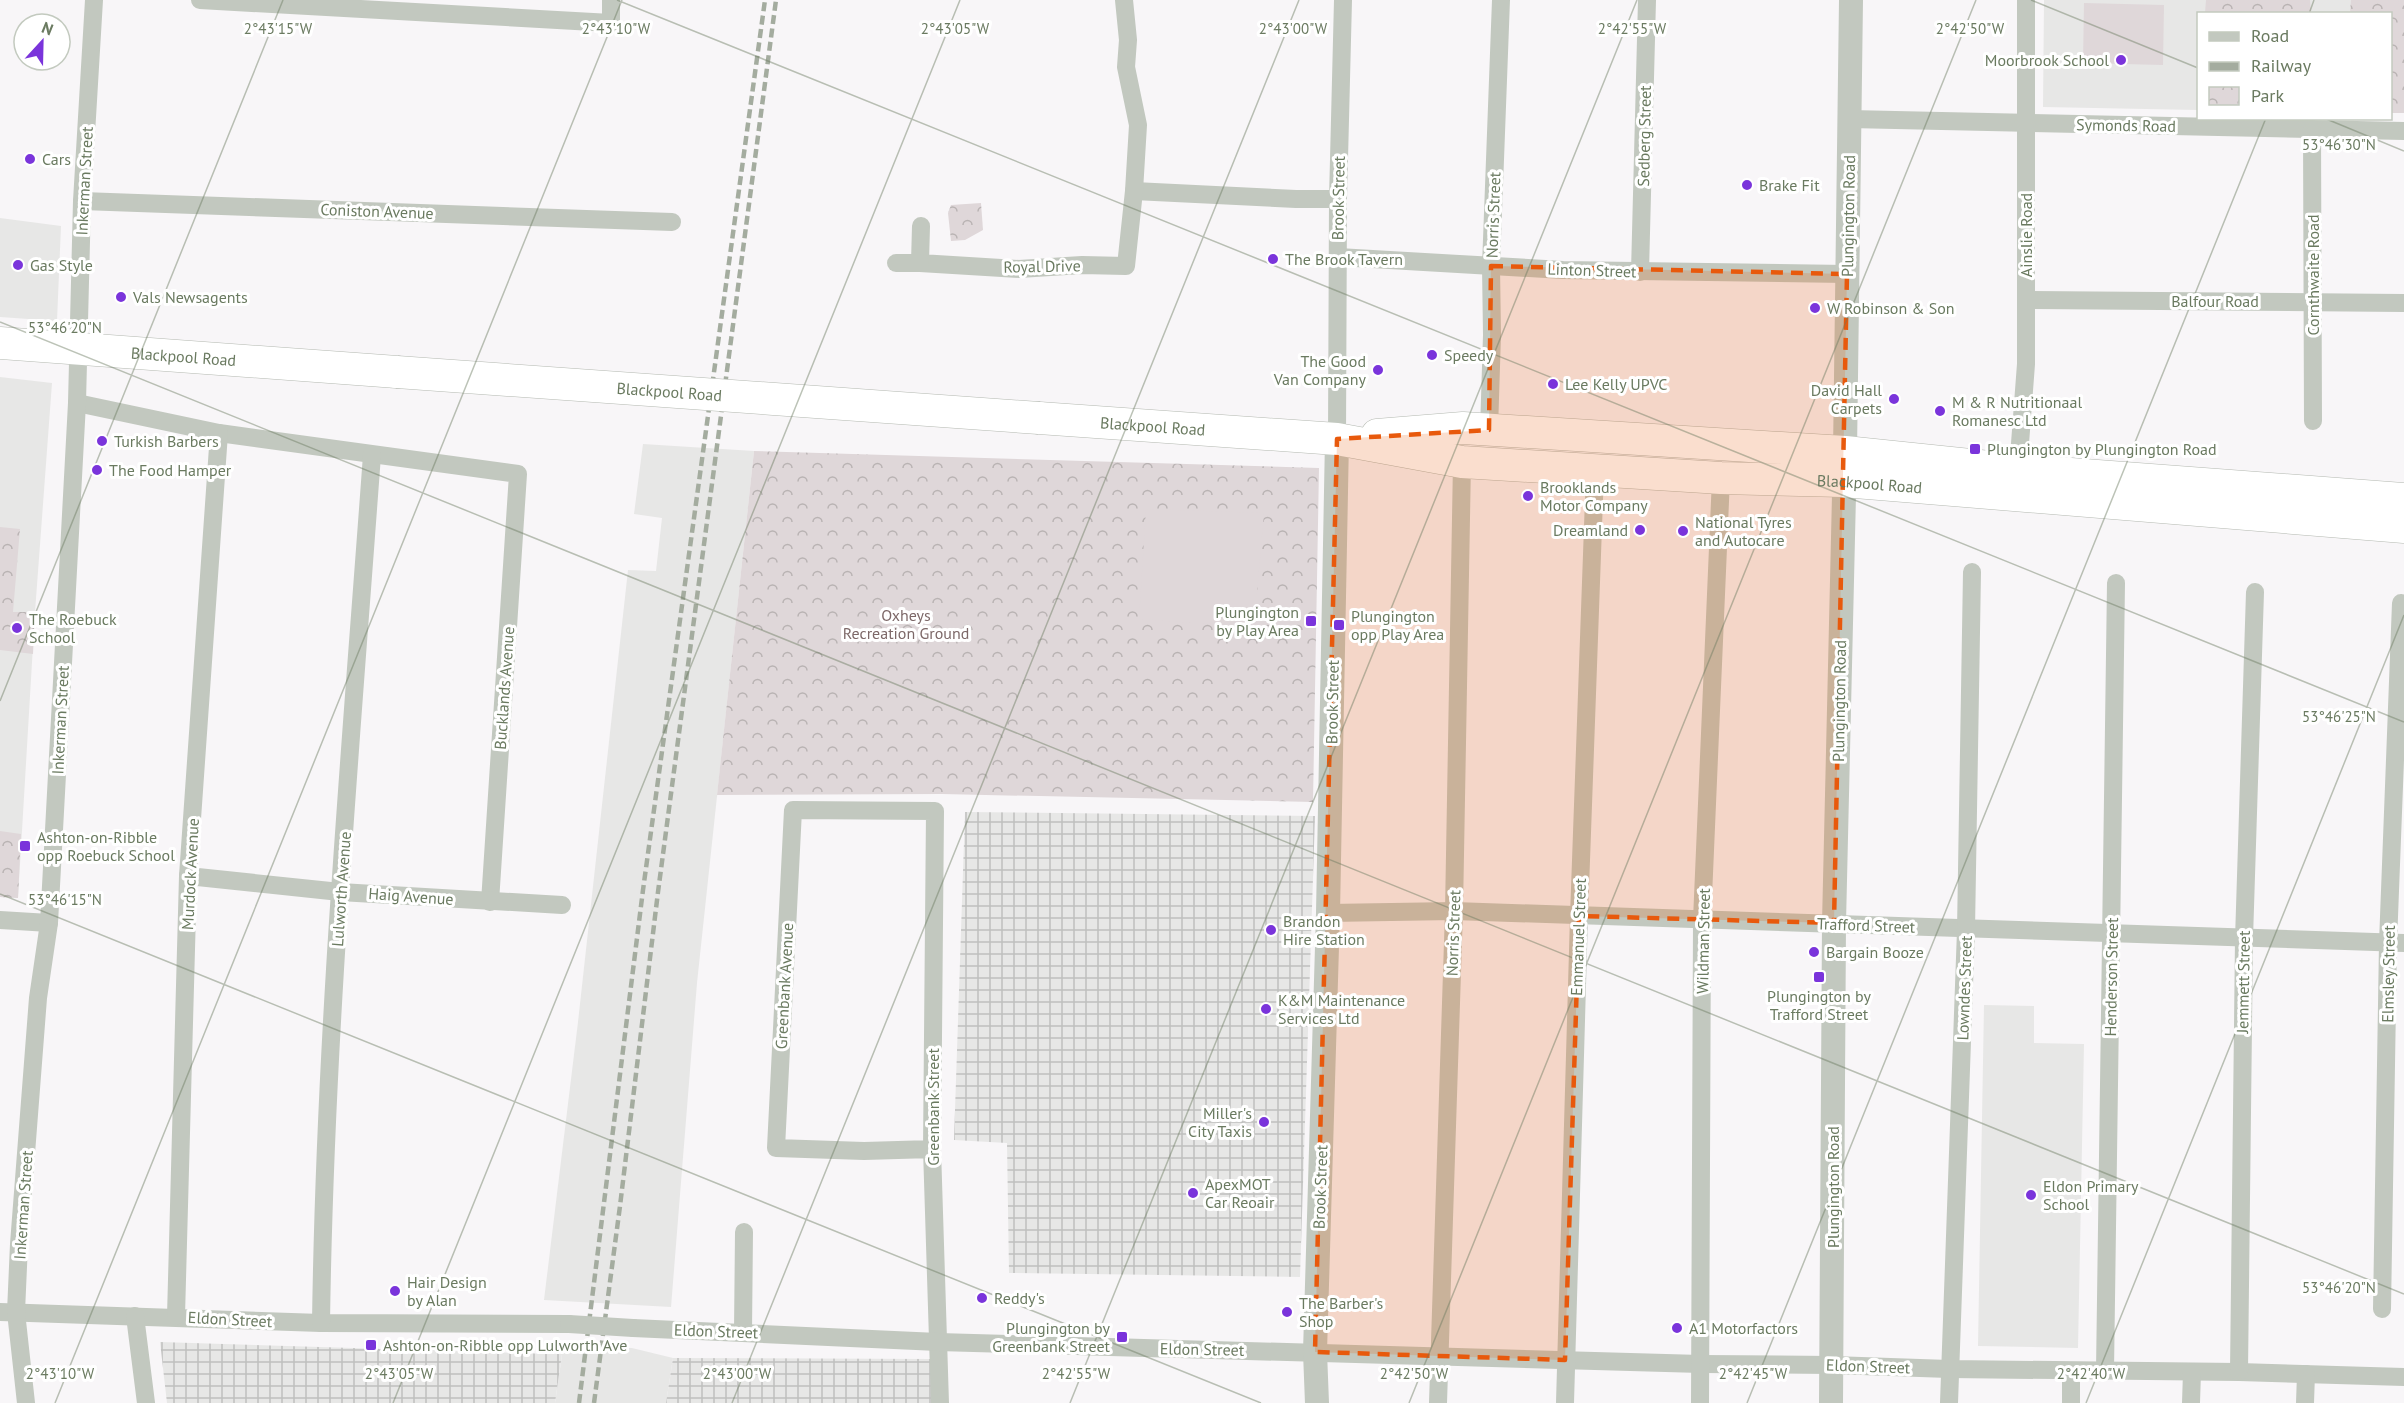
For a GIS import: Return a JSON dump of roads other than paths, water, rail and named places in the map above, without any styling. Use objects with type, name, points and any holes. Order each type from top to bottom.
[{"type":"highway","name":"Blackpool Road","points":[[0,343],[1337,438],[1462,462],[1595,471],[1721,478],[1844,466],[2018,470],[2404,499]]},
{"type":"highway","name":"Blackpool Road","points":[[1337,438],[1463,428],[1489,430],[2404,526]]},
{"type":"street","name":"Inkerman Street","points":[[26,1403],[8,1312],[19,1244],[38,998],[49,923],[77,403],[82,201],[94,0]]},
{"type":"street","points":[[200,0],[610,24],[611,0]]},
{"type":"street","name":"Royal Drive","points":[[920,263],[1019,269],[1083,265],[1126,266],[1138,125],[1126,67],[1128,40],[1124,0]]},
{"type":"street","name":"Brook Street","points":[[1317,1403],[1315,1352],[1328,913],[1343,0]]},
{"type":"street","name":"Norris Street","points":[[1489,430],[1492,335],[1491,266],[1501,0]]},
{"type":"street","name":"Sedberg Street","points":[[1640,272],[1647,0]]},
{"type":"street","name":"Plungington Road","points":[[1831,1403],[1834,924],[1851,0]]},
{"type":"street","name":"Ainslie Road","points":[[2018,470],[2026,364],[2026,0]]},
{"type":"street","name":"Symonds Road","points":[[1849,119],[2404,131]]},
{"type":"street","name":"Cornthwaite Road","points":[[2312,129],[2313,421]]},
{"type":"street","points":[[1134,191],[1338,199]]},
{"type":"street","name":"Coniston Avenue","points":[[82,201],[672,222]]},
{"type":"street","points":[[896,263],[920,263],[921,226]]},
{"type":"street","name":"Linton Street","points":[[1338,257],[1640,272],[1847,274]]},
{"type":"street","name":"Balfour Road","points":[[2026,300],[2404,303]]},
{"type":"street","points":[[77,403],[219,433],[372,455]]},
{"type":"street","name":"Murdock Avenue","points":[[176,1316],[188,876],[219,433]]},
{"type":"street","name":"Bucklands Avenue","points":[[372,455],[518,474],[490,902]]},
{"type":"street","name":"Lulworth Avenue","points":[[321,1323],[322,1244],[340,892],[372,455]]},
{"type":"street","name":"Norris Street","points":[[1438,1403],[1454,911],[1462,462]]},
{"type":"street","name":"Emmanuel Street","points":[[1565,1403],[1595,471]]},
{"type":"street","name":"Wildman Street","points":[[1700,1403],[1702,920],[1721,478]]},
{"type":"street","name":"Lowndes Street","points":[[1949,1403],[1966,930],[1972,578]]},
{"type":"street","name":"Henderson Street","points":[[2105,1371],[2116,587]]},
{"type":"street","name":"Jemmett Street","points":[[2239,1372],[2244,939],[2255,592]]},
{"type":"street","name":"Elmsley Street","points":[[2382,1309],[2396,943],[2401,612]]},
{"type":"street","name":"Greenbank Avenue","points":[[932,1149],[864,1151],[776,1148],[793,810],[935,811]]},
{"type":"street","name":"Greenbank Street","points":[[935,811],[932,1149],[940,1403]]},
{"type":"street","name":"Haig Avenue","points":[[188,876],[340,892],[562,905]]},
{"type":"street","name":"Trafford Street","points":[[1328,913],[1454,911],[2396,943]]},
{"type":"street","points":[[0,920],[49,923]]},
{"type":"street","points":[[742,1332],[744,1232]]},
{"type":"street","name":"Eldon Street","points":[[8,1312],[176,1316],[321,1323],[569,1324],[938,1342],[1438,1357],[2404,1377]]},
{"type":"street","points":[[135,1316],[146,1403]]},
{"type":"street","points":[[2071,1371],[2071,1403]]},
{"type":"street","points":[[2191,1403],[2192,1372]]},
{"type":"street","points":[[2305,1403],[2306,1374]]},
{"type":"railway","points":[[579,1403],[643,890],[765,0]]},
{"type":"railway","points":[[594,1403],[658,892],[776,0]]},
{"type":"place","name":"Moorbrook School","points":[[2121,60]]},
{"type":"place","name":"Cars","points":[[30,159]]},
{"type":"place","name":"Brake Fit","points":[[1747,185]]},
{"type":"place","name":"The Brook Tavern","points":[[1273,259]]},
{"type":"place","name":"Gas Style","points":[[18,265]]},
{"type":"place","name":"Vals Newsagents","points":[[121,297]]},
{"type":"place","name":"W Robinson & Son","points":[[1815,308]]},
{"type":"place","name":"Speedy","points":[[1432,355]]},
{"type":"place","name":"The Good Van Company","points":[[1378,370]]},
{"type":"place","name":"Lee Kelly UPVC","points":[[1553,384]]},
{"type":"place","name":"David Hall Carpets","points":[[1894,399]]},
{"type":"place","name":"M & R Nutritionaal Romanesc Ltd","points":[[1940,411]]},
{"type":"place","name":"Turkish Barbers","points":[[102,441]]},
{"type":"place","name":"Plungington by Plungington Road","points":[[1975,449]]},
{"type":"place","name":"The Food Hamper","points":[[97,470]]},
{"type":"place","name":"Brooklands Motor Company","points":[[1528,496]]},
{"type":"place","name":"Dreamland","points":[[1640,530]]},
{"type":"place","name":"National Tyres and Autocare","points":[[1683,531]]},
{"type":"place","name":"Plungington by Play Area","points":[[1311,621]]},
{"type":"place","name":"Plungington opp Play Area","points":[[1339,625]]},
{"type":"place","name":"The Roebuck School","points":[[17,628]]},
{"type":"place","name":"Ashton-on-Ribble opp Roebuck School","points":[[25,846]]},
{"type":"place","name":"Brandon Hire Station","points":[[1271,930]]},
{"type":"place","name":"Bargain Booze","points":[[1814,952]]},
{"type":"place","name":"Plungington by Trafford Street","points":[[1819,977]]},
{"type":"place","name":"K&M Maintenance Services Ltd","points":[[1266,1009]]},
{"type":"place","name":"Miller's City Taxis","points":[[1264,1122]]},
{"type":"place","name":"ApexMOT Car Reoair","points":[[1193,1193]]},
{"type":"place","name":"Eldon Primary School","points":[[2031,1195]]},
{"type":"place","name":"Hair Design by Alan","points":[[395,1291]]},
{"type":"place","name":"Reddy's","points":[[982,1298]]},
{"type":"place","name":"The Barber's Shop","points":[[1287,1312]]},
{"type":"place","name":"A1 Motorfactors","points":[[1677,1328]]},
{"type":"place","name":"Plungington by Greenbank Street","points":[[1122,1337]]},
{"type":"place","name":"Ashton-on-Ribble opp Lulworth Ave","points":[[371,1345]]},
{"type":"park label","name":"Oxheys Recreation Ground","points":[[906,624]]}]
